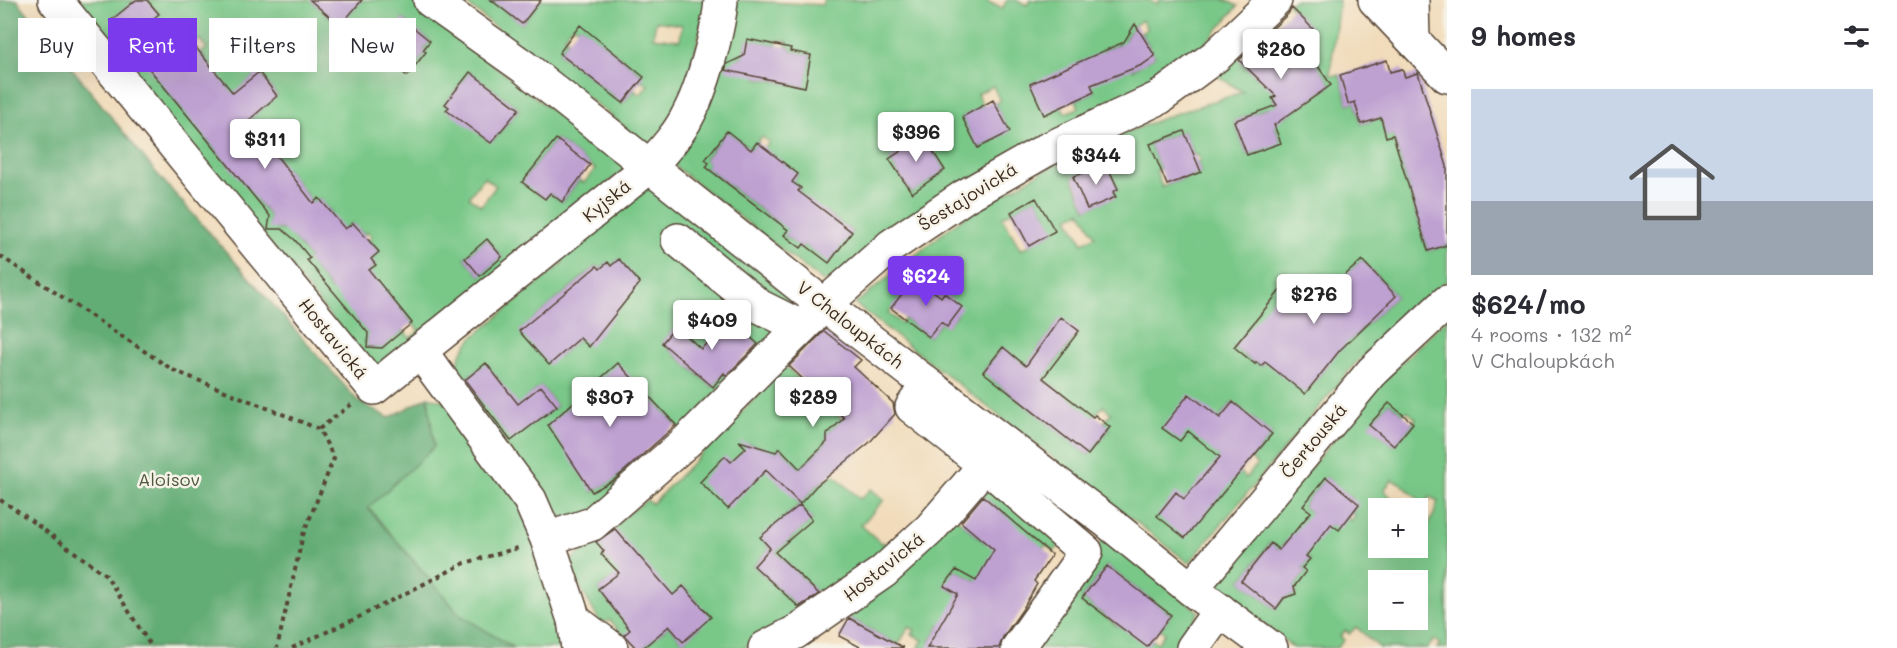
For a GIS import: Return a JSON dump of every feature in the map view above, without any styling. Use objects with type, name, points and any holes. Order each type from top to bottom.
[{"type":"street","name":"Hostavická","points":[[56,0],[374,388],[420,351]]},
{"type":"street","name":"V Chaloupkách","points":[[430,0],[524,67],[649,167],[813,316],[927,385],[1109,523],[1191,590],[1271,648]]},
{"type":"street","name":"Kyjská","points":[[420,351],[649,167],[669,144],[688,115],[703,76],[720,13],[721,0]]},
{"type":"street","name":"Šestajovická","points":[[547,539],[592,524],[687,441],[813,316],[891,246],[965,196],[1046,150],[1159,98],[1217,55],[1275,0]]},
{"type":"street","points":[[1375,0],[1447,76]]},
{"type":"street","points":[[1412,0],[1413,40]]},
{"type":"street","points":[[678,240],[759,306],[813,316]]},
{"type":"street","name":"Čertouská","points":[[1191,590],[1372,372],[1447,302]]},
{"type":"street","points":[[420,351],[530,500],[547,539],[576,634],[611,648]]},
{"type":"street","points":[[927,385],[912,407],[985,465],[1086,552],[1018,648]]},
{"type":"street","name":"Hostavická","points":[[765,648],[796,632],[883,572],[930,529],[985,465]]},
{"type":"street","points":[[1193,648],[1220,610]]},
{"type":"path","points":[[0,256],[173,370],[319,429],[334,458],[303,536],[277,648]]},
{"type":"path","points":[[319,429],[374,388]]},
{"type":"path","points":[[0,501],[15,509],[106,575],[152,648]]},
{"type":"path","points":[[292,648],[465,563],[547,539]]},
{"type":"green space","name":"Aloisov","points":[[0,0],[17,0],[32,18],[18,18],[18,72],[75,72],[154,170],[358,401],[389,418],[428,397],[434,447],[368,508],[460,615],[514,648],[0,648]]},
{"type":"green space","points":[[68,0],[136,0],[115,18],[108,18],[108,48],[96,34],[96,18],[83,18]]},
{"type":"green space","points":[[139,0],[310,0],[331,18],[329,72],[403,72],[407,75],[409,72],[416,72],[416,64],[426,52],[423,50],[430,41],[416,30],[416,18],[346,18],[362,0],[410,0],[626,168],[379,375],[128,72],[153,72],[184,111],[214,86],[211,82],[218,75],[216,72],[259,72],[317,72],[317,18],[209,18],[209,63],[201,53],[207,48],[199,39],[197,41],[197,18],[154,18],[159,14],[148,1],[143,5]],"holes":[[[259,72],[277,96],[249,120],[271,147],[255,160],[250,155],[233,170],[207,139],[236,116],[224,102]],[[470,72],[519,109],[494,140],[490,137],[487,140],[479,134],[481,131],[457,113],[455,116],[447,110],[449,107],[445,104]],[[556,139],[595,169],[584,183],[579,180],[562,202],[550,193],[545,198],[535,192],[540,185],[527,175]],[[286,168],[313,203],[319,198],[332,213],[316,226],[329,242],[353,223],[364,235],[367,232],[372,237],[369,240],[379,252],[371,259],[375,265],[361,277],[356,271],[331,290],[308,260],[310,258],[285,228],[275,229],[269,223],[270,216],[257,200],[267,191],[264,186]],[[484,177],[496,186],[481,206],[469,197]],[[487,239],[502,257],[480,276],[465,258]],[[387,293],[419,331],[410,338],[403,330],[382,348],[371,347],[368,343],[370,335],[357,319]]]},
{"type":"green space","points":[[462,0],[491,0],[522,24],[541,0],[707,0],[684,99],[653,144],[634,135]],"holes":[[[656,21],[682,25],[680,40],[653,37]],[[573,25],[578,28],[580,26],[644,76],[641,81],[648,85],[640,95],[634,90],[623,103],[559,53],[568,40],[564,37]]]},
{"type":"green space","points":[[731,0],[823,5],[824,0],[985,0],[1002,9],[1007,0],[1016,0],[1027,5],[1030,0],[1148,0],[1157,4],[1159,0],[1225,0],[1238,6],[1201,49],[1171,72],[835,280],[822,281],[672,164]],"holes":[[[1142,20],[1147,29],[1141,33],[1155,56],[1133,70],[1125,39],[1134,26]],[[747,40],[776,45],[778,40],[787,41],[786,47],[791,48],[790,51],[811,55],[804,87],[757,78],[739,58],[744,56]],[[1119,44],[1129,69],[1114,75],[1104,50]],[[1080,62],[1094,92],[1076,100],[1079,108],[1065,113],[1062,107]],[[993,86],[1000,101],[995,104],[1009,131],[979,148],[962,117],[983,106],[977,94]],[[727,131],[751,150],[762,137],[769,142],[759,156],[798,174],[792,182],[801,188],[775,221],[706,167],[709,163],[705,159]],[[914,134],[919,139],[923,137],[945,170],[911,193],[889,159],[901,151],[897,145]],[[825,211],[852,232],[829,262],[804,244],[801,248],[784,235],[813,226]]]},
{"type":"green space","points":[[1294,0],[1339,0],[1330,75],[1340,75],[1348,104],[1355,102],[1361,124],[1381,118],[1386,136],[1393,135],[1428,251],[1447,245],[1447,280],[1354,365],[1189,563],[855,304],[958,221],[1043,171],[1120,135],[1177,113],[1243,92],[1216,75],[1235,55],[1257,78],[1300,46],[1313,30],[1288,4]],"holes":[[[1318,67],[1331,85],[1285,117],[1272,98]],[[1268,108],[1281,142],[1247,155],[1234,121]],[[1184,131],[1194,155],[1197,154],[1200,161],[1197,162],[1201,172],[1162,187],[1156,171],[1160,169],[1150,144]],[[1106,163],[1118,189],[1113,192],[1115,197],[1086,209],[1072,178]],[[1036,198],[1055,231],[1021,250],[1002,217]],[[1081,211],[1095,236],[1083,243],[1068,218]],[[1362,260],[1396,296],[1351,340],[1315,303],[1325,293],[1333,301],[1358,278],[1351,270]],[[1284,270],[1309,296],[1300,305],[1275,279]],[[915,277],[941,297],[944,294],[951,309],[957,314],[947,326],[941,322],[929,337],[905,319],[901,323],[888,313]],[[1061,318],[1079,332],[1043,378],[1076,404],[1090,421],[1103,406],[1111,413],[1104,422],[1110,428],[1088,455],[983,372],[1002,347],[1026,366]],[[1234,347],[1307,347],[1329,364],[1305,393],[1268,358],[1261,366],[1256,362],[1254,364]],[[1233,402],[1272,434],[1251,459],[1257,465],[1246,478],[1209,447],[1228,423],[1221,416]]]},
{"type":"green space","points":[[640,186],[661,186],[799,300],[786,324],[761,347],[730,319],[720,329],[735,342],[715,363],[676,327],[662,343],[712,387],[724,374],[729,378],[682,431],[643,390],[646,386],[640,380],[636,383],[601,379],[583,394],[646,466],[594,516],[563,518],[464,392],[457,370],[462,351],[472,338],[563,263],[560,253]],"holes":[[[619,259],[580,338],[559,356],[520,331],[596,266],[600,269],[608,262],[611,266]],[[486,364],[520,408],[525,399],[541,386],[557,406],[511,440],[465,379]],[[571,414],[620,476],[592,492]]]},
{"type":"green space","points":[[1447,318],[1447,648],[1437,648],[1440,644],[1434,640],[1427,648],[1380,648],[1356,627],[1349,634],[1346,630],[1340,636],[1344,640],[1337,648],[1294,648],[1214,583],[1383,381]],"holes":[[[1389,403],[1403,414],[1407,411],[1416,419],[1394,446],[1370,425]],[[1326,477],[1352,498],[1354,510],[1352,513],[1355,516],[1351,521],[1348,518],[1328,527],[1303,506]],[[1286,541],[1310,559],[1302,568],[1306,571],[1294,587],[1296,594],[1284,598],[1276,609],[1241,581],[1270,543],[1279,550]]]},
{"type":"green space","points":[[786,367],[843,420],[827,434],[827,442],[800,469],[780,448],[771,457],[763,448],[750,444],[800,504],[816,486],[834,475],[860,499],[871,489],[884,500],[861,525],[895,553],[824,599],[775,552],[812,520],[799,505],[761,537],[770,548],[754,566],[808,616],[744,648],[643,648],[669,626],[683,642],[700,627],[698,602],[683,586],[657,612],[624,636],[610,620],[601,624],[567,564],[595,540],[636,587],[628,595],[613,578],[598,589],[617,613],[656,577],[612,526],[647,500],[652,504]]},
{"type":"green space","points":[[428,397],[444,401],[530,516],[552,580],[564,648],[514,648],[460,615],[368,507],[434,447]]},
{"type":"green space","points":[[984,479],[1062,544],[1054,551],[1046,545],[976,581],[956,570],[945,586],[998,618],[940,625],[929,643],[937,648],[918,648],[923,640],[912,634],[915,630],[909,627],[898,645],[848,617],[858,601],[953,515],[984,542],[1006,516],[975,489]]},
{"type":"green space","points":[[1104,538],[1199,612],[1175,648],[1033,648]],"holes":[[[1107,566],[1171,615],[1160,629],[1165,633],[1158,643],[1116,625],[1082,598]]]},
{"type":"building","points":[[136,0],[147,0],[159,14],[154,18],[114,18]]},
{"type":"building","points":[[310,0],[362,0],[347,18],[331,18]]},
{"type":"building","points":[[491,0],[541,0],[522,24]]},
{"type":"building","points":[[1292,8],[1314,30],[1302,43],[1331,85],[1274,125],[1281,143],[1247,155],[1234,121],[1277,105],[1272,98],[1276,96],[1239,60]]},
{"type":"building","points":[[1135,24],[1155,56],[1142,65],[1091,85],[1094,92],[1044,115],[1030,84],[1124,42]]},
{"type":"building","points":[[580,25],[644,77],[623,103],[559,53]]},
{"type":"building","points":[[416,30],[430,41],[423,50],[426,52],[416,65]]},
{"type":"building","points":[[747,39],[791,48],[790,51],[811,55],[805,87],[725,70],[727,64],[744,56]]},
{"type":"building","points":[[197,49],[209,64],[209,72],[216,72],[233,93],[259,72],[277,96],[249,120],[313,203],[319,198],[345,229],[353,223],[379,252],[371,259],[376,265],[369,270],[412,323],[382,348],[367,347],[368,333],[307,260],[310,258],[295,240],[282,229],[268,229],[270,216],[152,72],[197,72]]},
{"type":"building","points":[[1387,60],[1390,72],[1402,69],[1405,77],[1418,73],[1447,166],[1447,245],[1428,251],[1393,135],[1386,137],[1381,118],[1361,124],[1355,102],[1348,104],[1340,75]]},
{"type":"building","points":[[470,72],[519,109],[491,143],[446,110],[449,107],[445,104]]},
{"type":"building","points":[[993,100],[1010,132],[978,148],[962,117]]},
{"type":"building","points":[[727,131],[751,150],[757,142],[798,174],[792,182],[801,188],[798,191],[852,232],[829,263],[804,244],[801,248],[784,235],[788,230],[706,167],[709,163],[705,160]]},
{"type":"building","points":[[1184,131],[1201,172],[1167,185],[1150,144]]},
{"type":"building","points":[[915,133],[919,139],[923,136],[945,170],[912,193],[889,159],[901,151],[897,145]]},
{"type":"building","points":[[556,139],[590,165],[562,202],[550,193],[545,199],[522,182]]},
{"type":"building","points":[[1106,163],[1118,189],[1113,192],[1116,197],[1087,209],[1073,177]]},
{"type":"building","points":[[1036,198],[1055,231],[1029,246],[1011,212]]},
{"type":"building","points":[[487,239],[502,257],[480,276],[465,258]]},
{"type":"building","points":[[619,259],[640,283],[589,347],[580,338],[549,365],[519,331],[597,266],[600,269],[608,262],[611,266]]},
{"type":"building","points":[[1362,260],[1396,296],[1340,350],[1305,394],[1265,362],[1261,366],[1256,362],[1255,364],[1234,347],[1291,277],[1315,302]]},
{"type":"building","points":[[915,277],[941,297],[944,293],[962,307],[947,327],[941,322],[929,337],[891,308]]},
{"type":"building","points":[[1061,317],[1079,331],[1043,378],[1093,417],[1095,415],[1110,427],[1088,455],[983,372],[1003,347],[1026,366]]},
{"type":"building","points":[[730,319],[758,344],[726,376],[724,373],[713,387],[662,343],[676,326],[701,349]]},
{"type":"building","points":[[824,331],[861,360],[854,367],[893,403],[895,414],[869,443],[816,486],[800,504],[766,470],[728,509],[700,482],[725,456],[731,462],[746,448],[739,441],[776,452],[780,448],[800,469],[827,442],[827,434],[844,418],[789,366]]},
{"type":"building","points":[[486,363],[518,404],[541,386],[557,406],[511,441],[465,380]]},
{"type":"building","points":[[618,363],[676,425],[614,480],[592,492],[548,425]]},
{"type":"building","points":[[1189,394],[1220,418],[1233,402],[1272,434],[1185,538],[1157,516],[1176,492],[1184,499],[1220,457],[1188,431],[1180,441],[1162,428]]},
{"type":"building","points":[[1389,403],[1413,423],[1394,446],[1369,425]]},
{"type":"building","points":[[1326,477],[1359,504],[1339,530],[1331,524],[1306,556],[1310,559],[1302,568],[1306,571],[1294,587],[1296,594],[1284,598],[1276,609],[1241,581],[1271,543],[1279,550],[1311,512],[1303,506]]},
{"type":"building","points":[[983,496],[1052,555],[1034,581],[1037,584],[1003,637],[999,648],[927,648],[958,594],[944,586],[956,570],[976,581],[994,550],[961,522]]},
{"type":"building","points":[[800,505],[812,520],[775,552],[819,594],[799,607],[754,566],[770,548],[760,537]]},
{"type":"building","points":[[615,529],[673,595],[683,586],[711,617],[683,642],[669,626],[643,648],[636,648],[624,635],[630,630],[598,589],[619,573],[601,554],[604,551],[596,542]]},
{"type":"building","points":[[1107,566],[1171,615],[1147,647],[1082,598]]},
{"type":"building","points":[[849,618],[904,648],[862,648],[839,636]]}]
